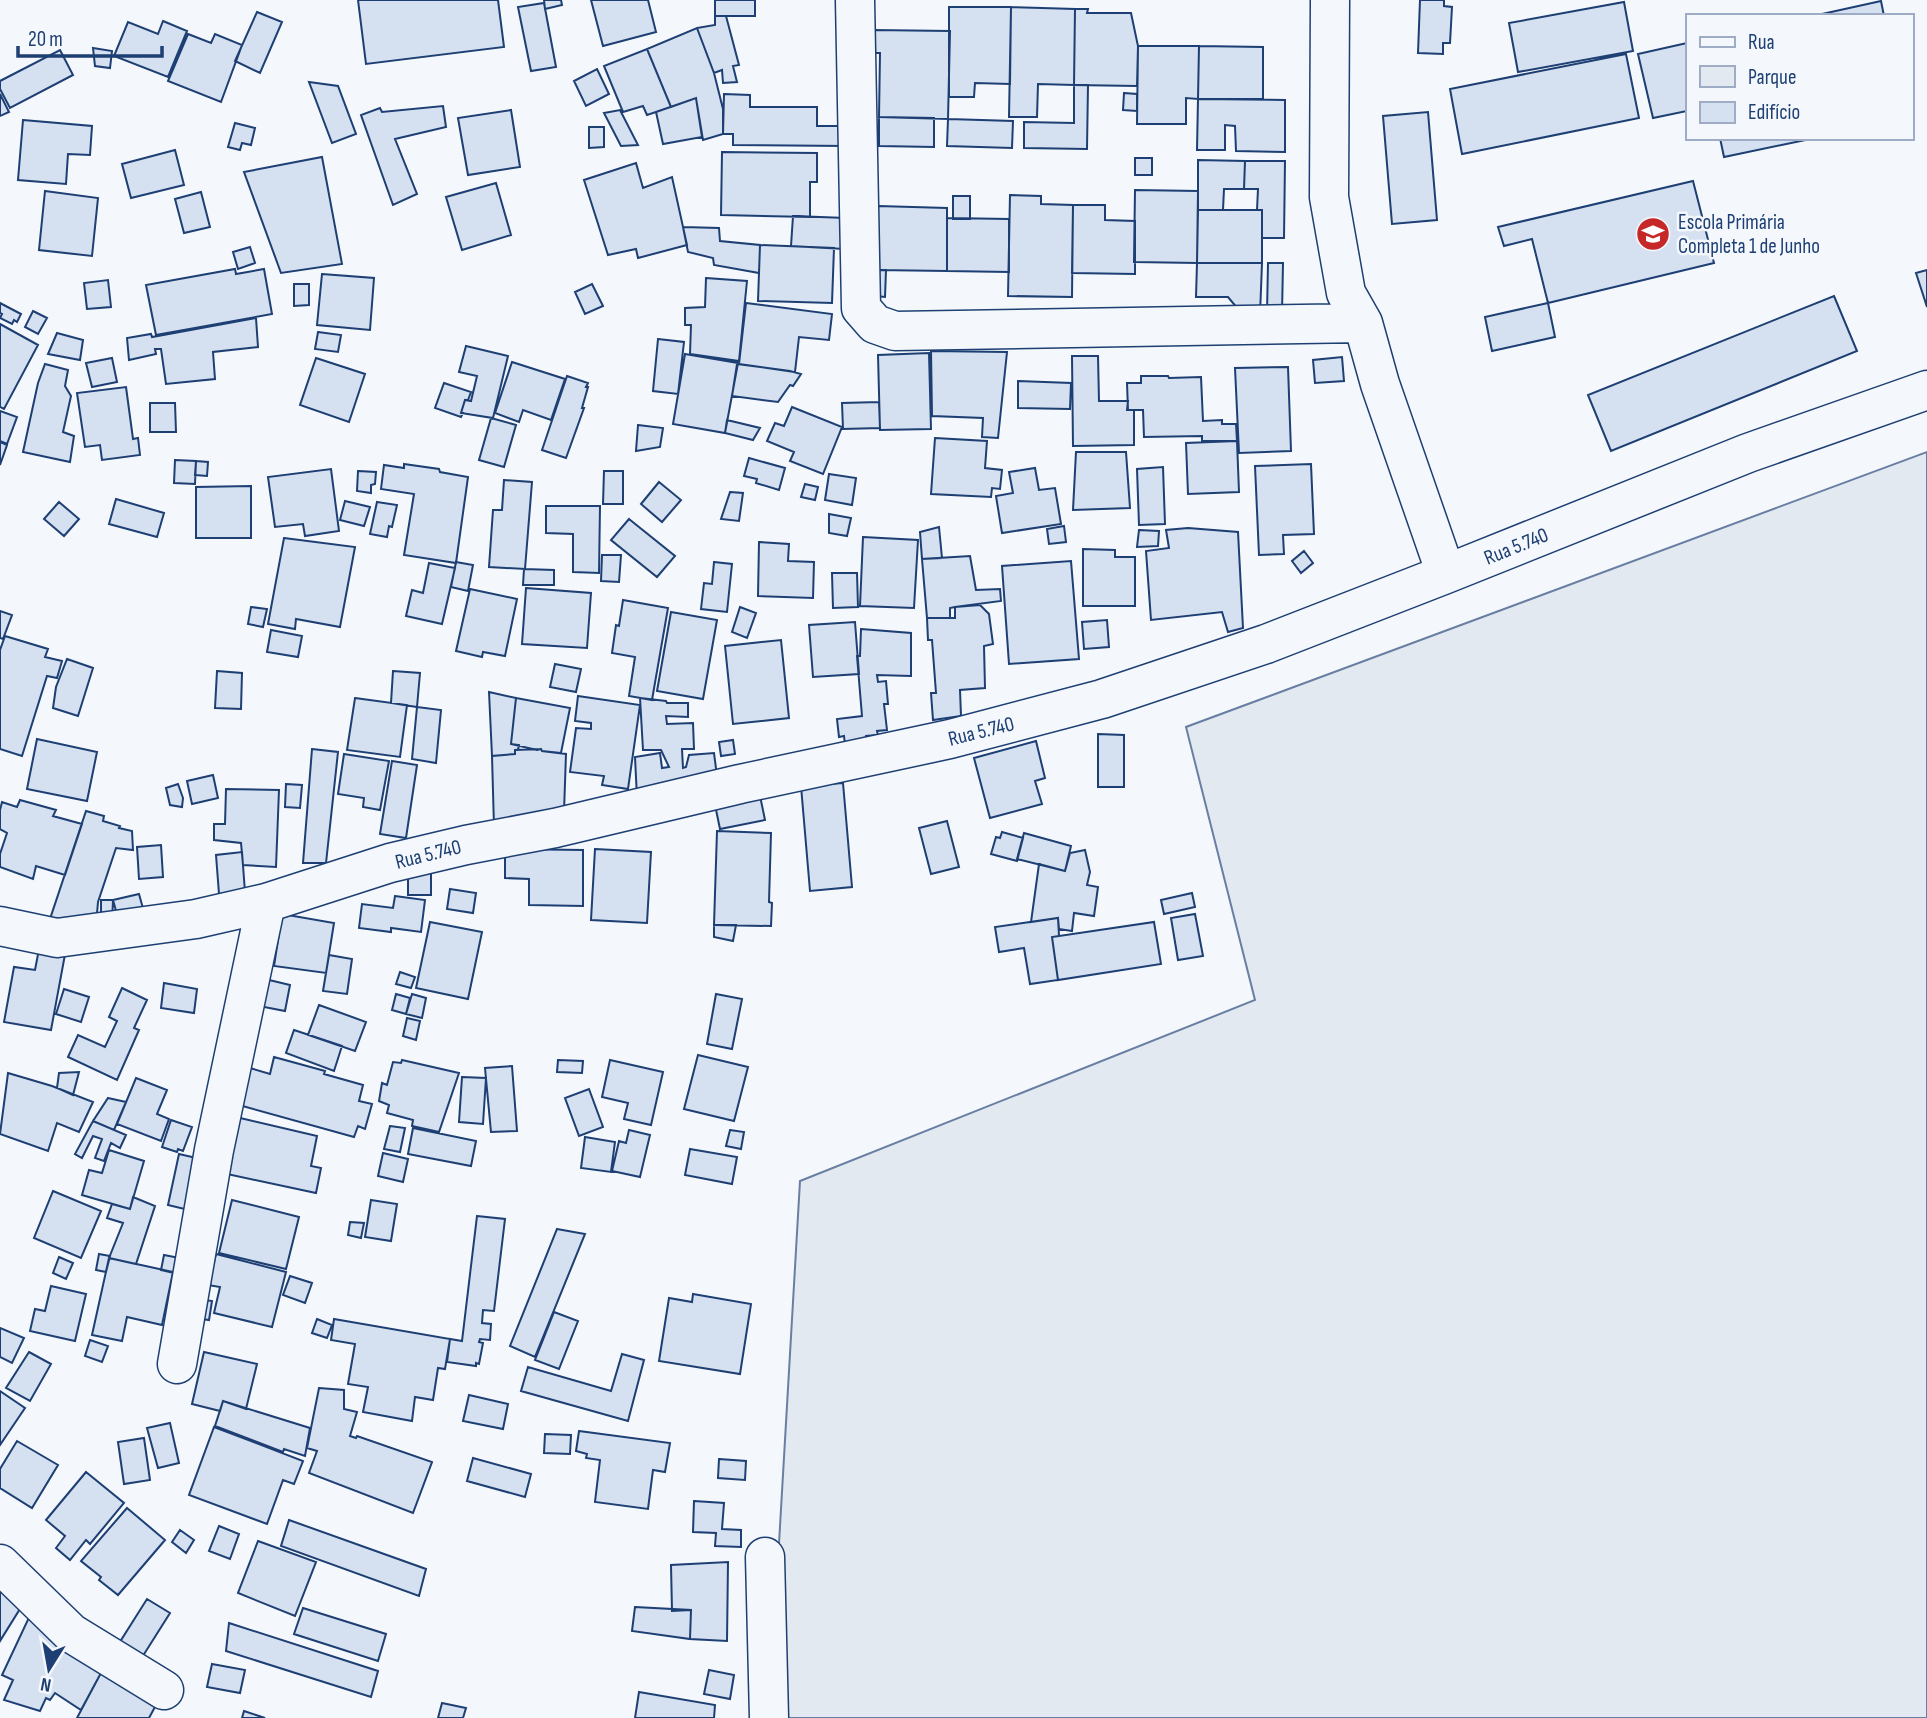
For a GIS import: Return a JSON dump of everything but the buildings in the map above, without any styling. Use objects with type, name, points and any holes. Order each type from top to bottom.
[{"type":"street","points":[[855,0],[861,308],[875,324],[895,331],[1363,323]]},
{"type":"street","points":[[1330,0],[1329,197],[1346,293],[1363,323],[1380,384],[1446,574]]},
{"type":"street","name":"Rua 5.740","points":[[0,926],[57,938],[196,919],[266,902],[390,863],[950,739],[1102,699],[1266,644],[1748,453],[1927,390]]},
{"type":"street","points":[[177,1364],[214,1150],[266,902]]},
{"type":"street","points":[[765,1557],[769,1718]]},
{"type":"street","points":[[0,1564],[71,1633],[164,1690]]},
{"type":"green space","points":[[1927,452],[1927,1718],[780,1718],[774,1630],[800,1181],[1255,1000],[1186,727]]},
{"type":"place","name":"Escola Primária Completa 1 de Junho","points":[[1653,234]]}]
